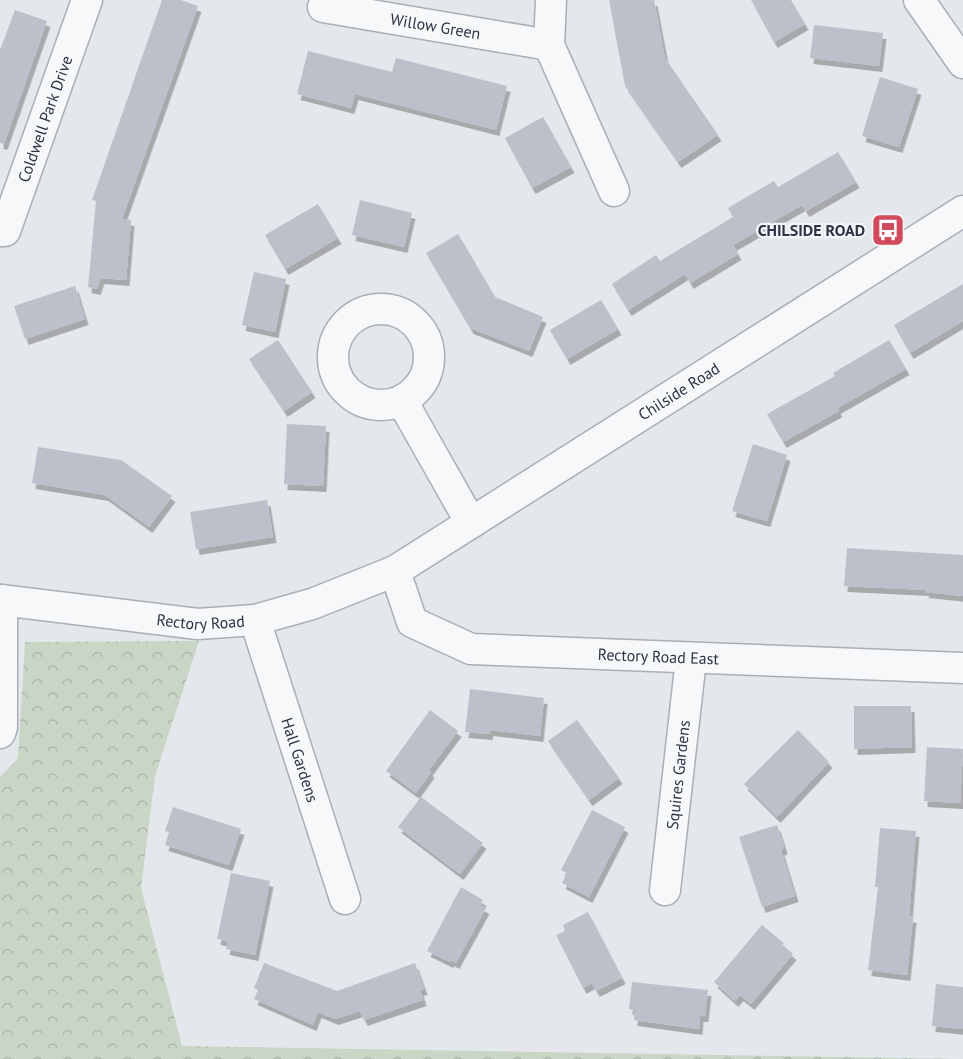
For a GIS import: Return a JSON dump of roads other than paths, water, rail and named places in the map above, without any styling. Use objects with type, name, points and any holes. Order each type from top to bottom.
[{"type":"street","name":"Coldwell Park Drive","points":[[0,231],[5,231],[87,0]]},
{"type":"street","points":[[552,0],[549,45],[614,191]]},
{"type":"street","points":[[920,0],[963,63]]},
{"type":"street","name":"Willow Green","points":[[323,7],[549,45]]},
{"type":"street","name":"Chilside Road","points":[[394,571],[963,211]]},
{"type":"street","points":[[402,401],[471,523]]},
{"type":"street","name":"Rectory Road","points":[[1,600],[198,624],[255,620],[312,604],[394,571]]},
{"type":"street","name":"Rectory Road East","points":[[394,571],[412,622],[471,649],[963,668]]},
{"type":"street","points":[[0,733],[2,727],[1,600]]},
{"type":"street","name":"Hall Gardens","points":[[255,620],[345,899]]},
{"type":"street","name":"Squires Gardens","points":[[665,890],[691,659]]},
{"type":"place","name":"CHILSIDE ROAD","points":[[888,230]]}]
